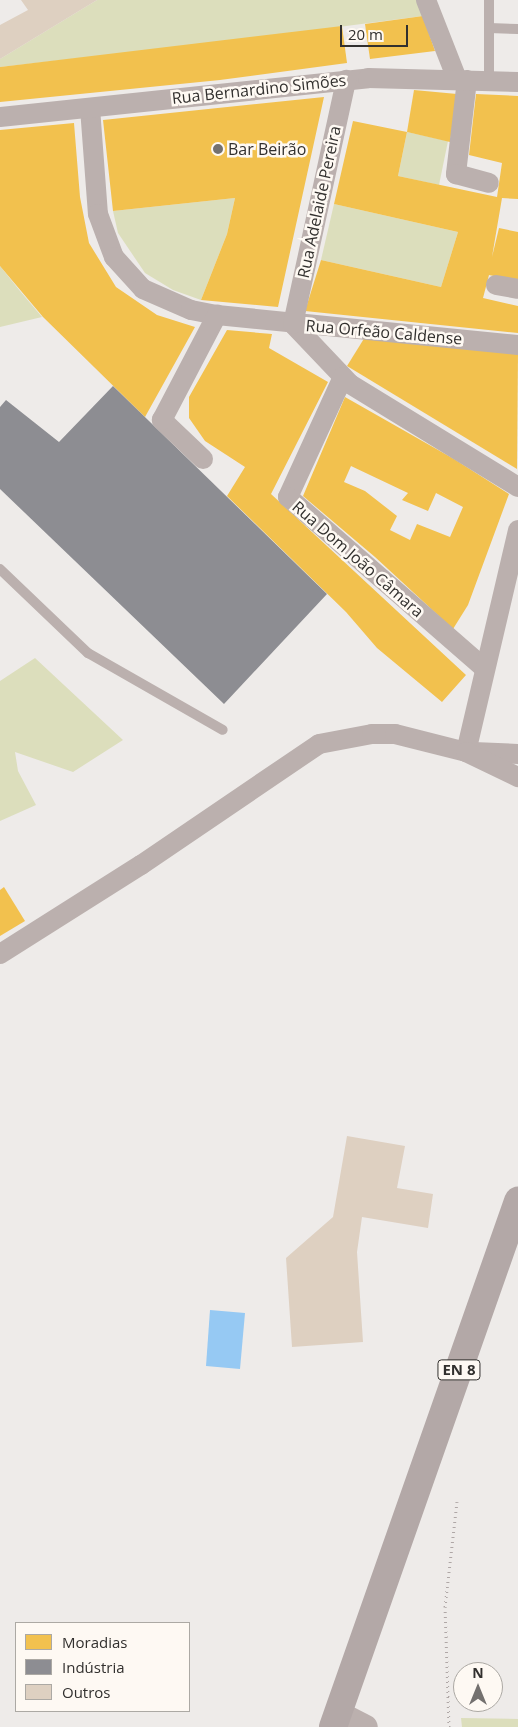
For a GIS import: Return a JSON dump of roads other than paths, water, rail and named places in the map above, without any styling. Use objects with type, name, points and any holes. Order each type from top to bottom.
[{"type":"main road","name":"EN 8","points":[[336,1720],[518,1201]]},
{"type":"street","points":[[426,0],[462,80],[456,174],[489,183]]},
{"type":"street","name":"Rua Bernardino Simões","points":[[0,118],[346,80],[489,80],[518,82]]},
{"type":"street","name":"Rua Adelaide Pereira","points":[[293,324],[346,80]]},
{"type":"street","points":[[90,108],[98,214],[114,257],[143,289],[191,310],[293,324]]},
{"type":"street","points":[[496,285],[518,290]]},
{"type":"street","points":[[203,459],[162,420],[217,315]]},
{"type":"street","name":"Rua Orfeão Caldense","points":[[293,324],[518,345]]},
{"type":"street","name":"Rua Orfeão Caldense","points":[[293,324],[343,377],[518,487]]},
{"type":"street","name":"Rua Dom João Câmara","points":[[343,377],[288,497],[483,667]]},
{"type":"street","points":[[466,752],[483,667],[518,530]]},
{"type":"street","points":[[0,954],[141,866],[319,744],[372,734],[395,734],[466,752],[518,777]]},
{"type":"street","points":[[466,752],[518,754]]},
{"type":"street","points":[[336,1720],[366,1727]]},
{"type":"lane","points":[[488,0],[489,80]]},
{"type":"lane","points":[[488,28],[518,29]]},
{"type":"lane","points":[[0,569],[88,653],[224,730]]},
{"type":"water","points":[[210,1310],[245,1313],[240,1369],[206,1366]]},
{"type":"place","name":"Bar Beirão","points":[[218,149]]}]
